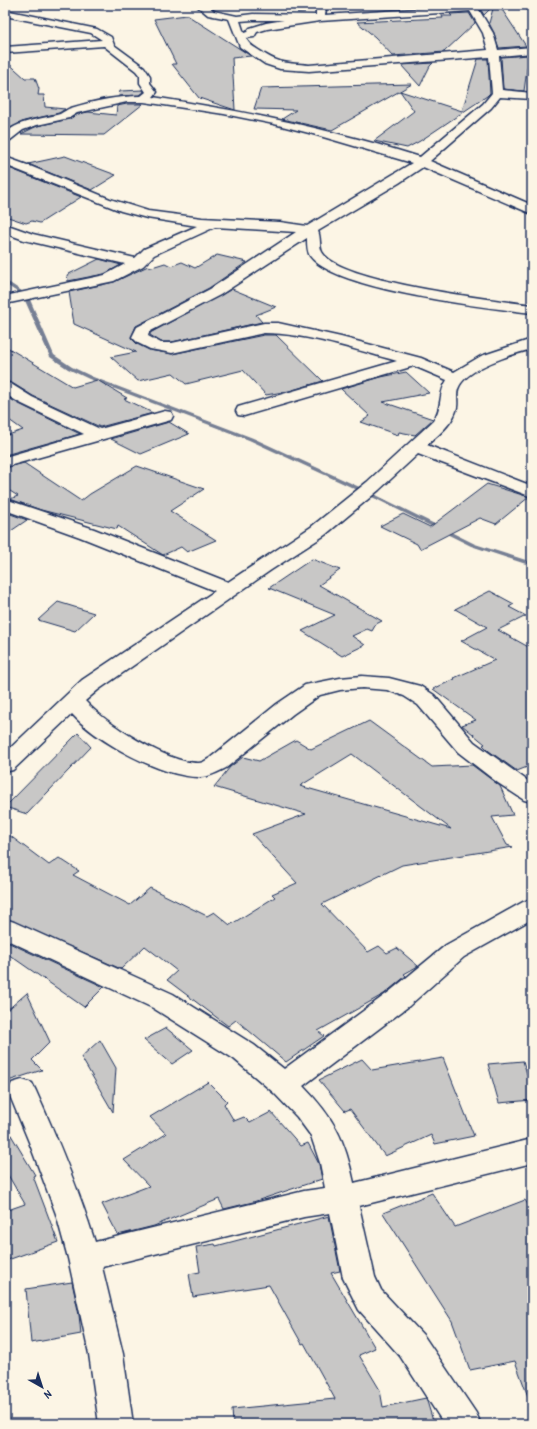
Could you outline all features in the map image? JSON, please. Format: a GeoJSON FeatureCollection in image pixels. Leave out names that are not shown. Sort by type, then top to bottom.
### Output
{"type":"FeatureCollection","features":[{"type":"Feature","properties":{"kind":"street"},"geometry":{"type":"LineString","coordinates":[[201,5],[211,13],[234,18],[320,18]]}},
{"type":"Feature","properties":{"kind":"street"},"geometry":{"type":"LineString","coordinates":[[318,5],[321,10],[320,18]]}},
{"type":"Feature","properties":{"kind":"street"},"geometry":{"type":"LineString","coordinates":[[240,36],[250,35],[253,30],[266,26],[320,18],[471,6],[488,33],[494,52],[497,93],[472,119],[422,162],[353,206],[309,231],[215,292],[182,311],[142,330],[140,337],[154,346],[164,349],[272,327],[336,340],[415,361],[457,379]]}},
{"type":"Feature","properties":{"kind":"street"},"geometry":{"type":"LineString","coordinates":[[398,12],[415,21]]}},
{"type":"Feature","properties":{"kind":"street"},"geometry":{"type":"LineString","coordinates":[[5,13],[94,31],[102,35],[107,39],[109,46],[140,69],[145,76],[145,83],[152,92],[144,99]]}},
{"type":"Feature","properties":{"kind":"street"},"geometry":{"type":"LineString","coordinates":[[234,18],[244,45],[269,62],[280,66],[294,68],[532,50]]}},
{"type":"Feature","properties":{"kind":"street"},"geometry":{"type":"LineString","coordinates":[[5,50],[108,43]]}},
{"type":"Feature","properties":{"kind":"street"},"geometry":{"type":"LineString","coordinates":[[497,93],[532,96]]}},
{"type":"Feature","properties":{"kind":"street"},"geometry":{"type":"LineString","coordinates":[[5,139],[20,128],[34,122],[65,116],[73,111],[127,99],[144,99],[205,108],[316,130],[422,162],[532,210]]}},
{"type":"Feature","properties":{"kind":"street"},"geometry":{"type":"LineString","coordinates":[[5,161],[27,168],[87,194],[130,210],[166,218],[213,223],[284,227],[309,231],[314,236],[316,254],[324,261],[336,268],[379,283],[488,305],[532,309]]}},
{"type":"Feature","properties":{"kind":"street"},"geometry":{"type":"LineString","coordinates":[[7,300],[109,278],[138,263],[150,252],[213,223]]}},
{"type":"Feature","properties":{"kind":"street"},"geometry":{"type":"LineString","coordinates":[[5,228],[29,237],[138,263]]}},
{"type":"Feature","properties":{"kind":"street"},"geometry":{"type":"LineString","coordinates":[[5,764],[90,685],[318,531],[373,486],[439,425],[449,406],[448,396],[451,387],[457,379],[484,361],[498,354],[532,344]]}},
{"type":"Feature","properties":{"kind":"street"},"geometry":{"type":"LineString","coordinates":[[244,411],[415,361]]}},
{"type":"Feature","properties":{"kind":"street"},"geometry":{"type":"LineString","coordinates":[[5,387],[26,400],[99,435]]}},
{"type":"Feature","properties":{"kind":"street"},"geometry":{"type":"LineString","coordinates":[[5,462],[166,416]]}},
{"type":"Feature","properties":{"kind":"street"},"geometry":{"type":"LineString","coordinates":[[416,447],[532,492]]}},
{"type":"Feature","properties":{"kind":"street"},"geometry":{"type":"LineString","coordinates":[[5,504],[87,533],[231,590]]}},
{"type":"Feature","properties":{"kind":"street"},"geometry":{"type":"LineString","coordinates":[[73,701],[91,720],[115,737],[172,765],[199,771],[208,769],[218,763],[285,709],[313,690],[347,683],[362,682],[389,684],[412,691],[426,700],[466,747],[506,778],[532,795]]}},
{"type":"Feature","properties":{"kind":"street"},"geometry":{"type":"LineString","coordinates":[[284,1085],[393,1004],[455,951],[532,908]]}},
{"type":"Feature","properties":{"kind":"street"},"geometry":{"type":"LineString","coordinates":[[5,928],[163,1001],[244,1052],[284,1085],[307,1109],[324,1132],[334,1163],[343,1198],[359,1278],[370,1300],[412,1346],[464,1424]]}},
{"type":"Feature","properties":{"kind":"street"},"geometry":{"type":"LineString","coordinates":[[22,1091],[44,1142],[71,1214],[84,1258],[106,1354],[116,1424]]}},
{"type":"Feature","properties":{"kind":"street"},"geometry":{"type":"LineString","coordinates":[[84,1258],[304,1204],[343,1198],[532,1151]]}},
{"type":"Feature","properties":{"kind":"building"},"geometry":{"type":"Polygon","coordinates":[[[478,5],[494,5],[484,15],[478,5]]]}},
{"type":"Feature","properties":{"kind":"building"},"geometry":{"type":"Polygon","coordinates":[[[494,5],[499,5],[526,46],[499,48],[489,23],[494,5]]]}},
{"type":"Feature","properties":{"kind":"building"},"geometry":{"type":"Polygon","coordinates":[[[469,13],[475,23],[444,52],[393,56],[375,37],[357,22],[443,18],[442,16],[452,16],[450,14],[469,13]]]}},
{"type":"Feature","properties":{"kind":"building"},"geometry":{"type":"Polygon","coordinates":[[[187,15],[251,56],[232,58],[235,110],[199,98],[172,64],[176,64],[154,19],[187,15]]]}},
{"type":"Feature","properties":{"kind":"building"},"geometry":{"type":"Polygon","coordinates":[[[529,55],[524,91],[503,89],[501,57],[529,55]]]}},
{"type":"Feature","properties":{"kind":"building"},"geometry":{"type":"Polygon","coordinates":[[[478,59],[488,59],[490,93],[487,96],[420,141],[407,148],[374,141],[414,111],[400,91],[462,111],[478,59]]]}},
{"type":"Feature","properties":{"kind":"building"},"geometry":{"type":"Polygon","coordinates":[[[5,60],[25,78],[35,78],[39,89],[38,95],[44,95],[45,107],[65,109],[59,113],[24,121],[5,131],[5,60]]]}},
{"type":"Feature","properties":{"kind":"building"},"geometry":{"type":"Polygon","coordinates":[[[433,63],[420,86],[401,65],[433,63]]]}},
{"type":"Feature","properties":{"kind":"building"},"geometry":{"type":"Polygon","coordinates":[[[412,84],[332,130],[282,119],[296,110],[254,109],[261,88],[412,84]]]}},
{"type":"Feature","properties":{"kind":"building"},"geometry":{"type":"Polygon","coordinates":[[[143,90],[144,92],[140,95],[119,96],[120,91],[143,90]]]}},
{"type":"Feature","properties":{"kind":"building"},"geometry":{"type":"Polygon","coordinates":[[[127,104],[143,104],[104,135],[21,134],[37,126],[69,119],[78,114],[88,112],[116,115],[117,106],[127,104]]]}},
{"type":"Feature","properties":{"kind":"building"},"geometry":{"type":"Polygon","coordinates":[[[65,156],[116,175],[92,190],[28,164],[65,156]]]}},
{"type":"Feature","properties":{"kind":"building"},"geometry":{"type":"Polygon","coordinates":[[[9,168],[81,197],[40,223],[32,221],[26,223],[5,216],[5,169],[9,168]]]}},
{"type":"Feature","properties":{"kind":"building"},"geometry":{"type":"Polygon","coordinates":[[[217,255],[247,262],[209,288],[136,326],[131,338],[137,344],[149,350],[172,354],[264,335],[276,335],[323,381],[289,391],[266,395],[243,370],[186,384],[173,373],[138,381],[111,357],[136,352],[74,324],[69,292],[114,282],[148,266],[152,267],[165,263],[171,266],[182,262],[195,268],[217,255]]]}},
{"type":"Feature","properties":{"kind":"building"},"geometry":{"type":"Polygon","coordinates":[[[99,259],[121,265],[104,274],[68,281],[67,275],[99,259]]]}},
{"type":"Feature","properties":{"kind":"building"},"geometry":{"type":"Polygon","coordinates":[[[232,289],[276,307],[256,315],[262,322],[172,342],[161,342],[150,335],[150,333],[232,289]]]}},
{"type":"Feature","properties":{"kind":"building"},"geometry":{"type":"Polygon","coordinates":[[[5,346],[73,387],[97,380],[127,398],[124,399],[153,413],[100,427],[33,396],[12,383],[5,381],[5,346]]]}},
{"type":"Feature","properties":{"kind":"building"},"geometry":{"type":"Polygon","coordinates":[[[406,372],[429,393],[383,402],[433,419],[415,435],[399,432],[398,435],[361,422],[370,416],[341,389],[381,377],[406,372]]]}},
{"type":"Feature","properties":{"kind":"building"},"geometry":{"type":"Polygon","coordinates":[[[5,396],[80,434],[5,455],[5,436],[23,430],[5,417],[5,396]]]}},
{"type":"Feature","properties":{"kind":"building"},"geometry":{"type":"Polygon","coordinates":[[[169,422],[189,434],[141,454],[111,439],[169,422]]]}},
{"type":"Feature","properties":{"kind":"building"},"geometry":{"type":"Polygon","coordinates":[[[24,463],[81,501],[137,466],[204,489],[170,511],[216,540],[187,552],[181,547],[163,555],[118,526],[117,529],[41,510],[10,499],[18,496],[5,488],[5,468],[24,463]]]}},
{"type":"Feature","properties":{"kind":"building"},"geometry":{"type":"Polygon","coordinates":[[[487,484],[529,497],[496,524],[480,518],[420,549],[417,544],[380,526],[403,514],[430,527],[487,484]]]}},
{"type":"Feature","properties":{"kind":"building"},"geometry":{"type":"Polygon","coordinates":[[[5,512],[27,520],[5,535],[5,512]]]}},
{"type":"Feature","properties":{"kind":"building"},"geometry":{"type":"Polygon","coordinates":[[[312,559],[340,570],[319,585],[382,621],[376,624],[372,631],[367,629],[352,636],[365,645],[342,656],[302,631],[335,615],[269,588],[312,559]]]}},
{"type":"Feature","properties":{"kind":"building"},"geometry":{"type":"Polygon","coordinates":[[[490,591],[514,604],[509,607],[526,616],[498,630],[532,649],[532,765],[517,771],[489,751],[483,745],[485,744],[462,725],[476,720],[433,689],[495,660],[461,641],[487,627],[455,609],[490,591]]]}},
{"type":"Feature","properties":{"kind":"building"},"geometry":{"type":"Polygon","coordinates":[[[58,602],[94,613],[75,631],[38,620],[58,602]]]}},
{"type":"Feature","properties":{"kind":"building"},"geometry":{"type":"Polygon","coordinates":[[[369,721],[432,767],[472,765],[500,786],[513,815],[492,817],[507,845],[513,847],[402,865],[322,904],[368,952],[379,946],[387,953],[397,948],[418,966],[404,974],[406,976],[384,994],[318,1031],[324,1036],[286,1062],[236,1020],[228,1026],[167,980],[177,971],[145,946],[121,969],[5,918],[5,832],[49,865],[59,858],[79,871],[73,875],[130,905],[150,888],[207,916],[214,912],[230,925],[275,897],[272,894],[297,883],[252,834],[306,814],[214,787],[230,767],[243,757],[259,761],[296,740],[311,749],[369,721]],[[352,754],[300,786],[451,829],[352,754]]]}},
{"type":"Feature","properties":{"kind":"building"},"geometry":{"type":"Polygon","coordinates":[[[78,733],[91,747],[27,814],[5,807],[78,733]]]}},
{"type":"Feature","properties":{"kind":"building"},"geometry":{"type":"Polygon","coordinates":[[[5,941],[104,987],[84,1007],[5,952],[5,941]]]}},
{"type":"Feature","properties":{"kind":"building"},"geometry":{"type":"Polygon","coordinates":[[[27,993],[50,1042],[32,1060],[42,1070],[5,1082],[5,1012],[27,993]]]}},
{"type":"Feature","properties":{"kind":"building"},"geometry":{"type":"Polygon","coordinates":[[[166,1028],[193,1050],[172,1064],[144,1040],[166,1028]]]}},
{"type":"Feature","properties":{"kind":"building"},"geometry":{"type":"Polygon","coordinates":[[[100,1040],[116,1068],[113,1112],[81,1057],[100,1040]]]}},
{"type":"Feature","properties":{"kind":"building"},"geometry":{"type":"Polygon","coordinates":[[[443,1058],[474,1136],[435,1144],[431,1135],[385,1156],[350,1109],[345,1111],[319,1080],[362,1059],[372,1070],[443,1058]]]}},
{"type":"Feature","properties":{"kind":"building"},"geometry":{"type":"Polygon","coordinates":[[[523,1061],[532,1090],[532,1100],[499,1103],[488,1064],[523,1061]]]}},
{"type":"Feature","properties":{"kind":"building"},"geometry":{"type":"Polygon","coordinates":[[[208,1082],[227,1101],[224,1104],[234,1121],[244,1117],[250,1123],[271,1112],[301,1146],[308,1143],[319,1164],[322,1179],[253,1202],[224,1209],[219,1199],[154,1226],[118,1235],[102,1204],[149,1186],[124,1160],[166,1134],[150,1117],[208,1082]]]}},
{"type":"Feature","properties":{"kind":"building"},"geometry":{"type":"Polygon","coordinates":[[[5,1125],[35,1175],[33,1176],[58,1242],[5,1261],[5,1211],[25,1204],[5,1170],[5,1125]]]}},
{"type":"Feature","properties":{"kind":"building"},"geometry":{"type":"Polygon","coordinates":[[[432,1193],[455,1227],[525,1200],[532,1211],[532,1401],[530,1402],[515,1361],[470,1370],[452,1321],[383,1213],[432,1193]]]}},
{"type":"Feature","properties":{"kind":"building"},"geometry":{"type":"Polygon","coordinates":[[[329,1216],[340,1271],[331,1273],[375,1348],[359,1355],[380,1390],[383,1407],[426,1398],[434,1424],[233,1424],[232,1409],[335,1399],[304,1343],[302,1344],[269,1285],[193,1297],[189,1274],[200,1272],[196,1247],[215,1244],[216,1246],[329,1216]]]}},
{"type":"Feature","properties":{"kind":"building"},"geometry":{"type":"Polygon","coordinates":[[[72,1282],[79,1315],[81,1334],[31,1343],[26,1289],[72,1282]]]}},
{"type":"Feature","properties":{"kind":"waterway"},"geometry":{"type":"LineString","coordinates":[[5,282],[25,295],[52,356],[70,368],[91,378],[251,439],[366,492],[473,545],[532,564]]}}]}
